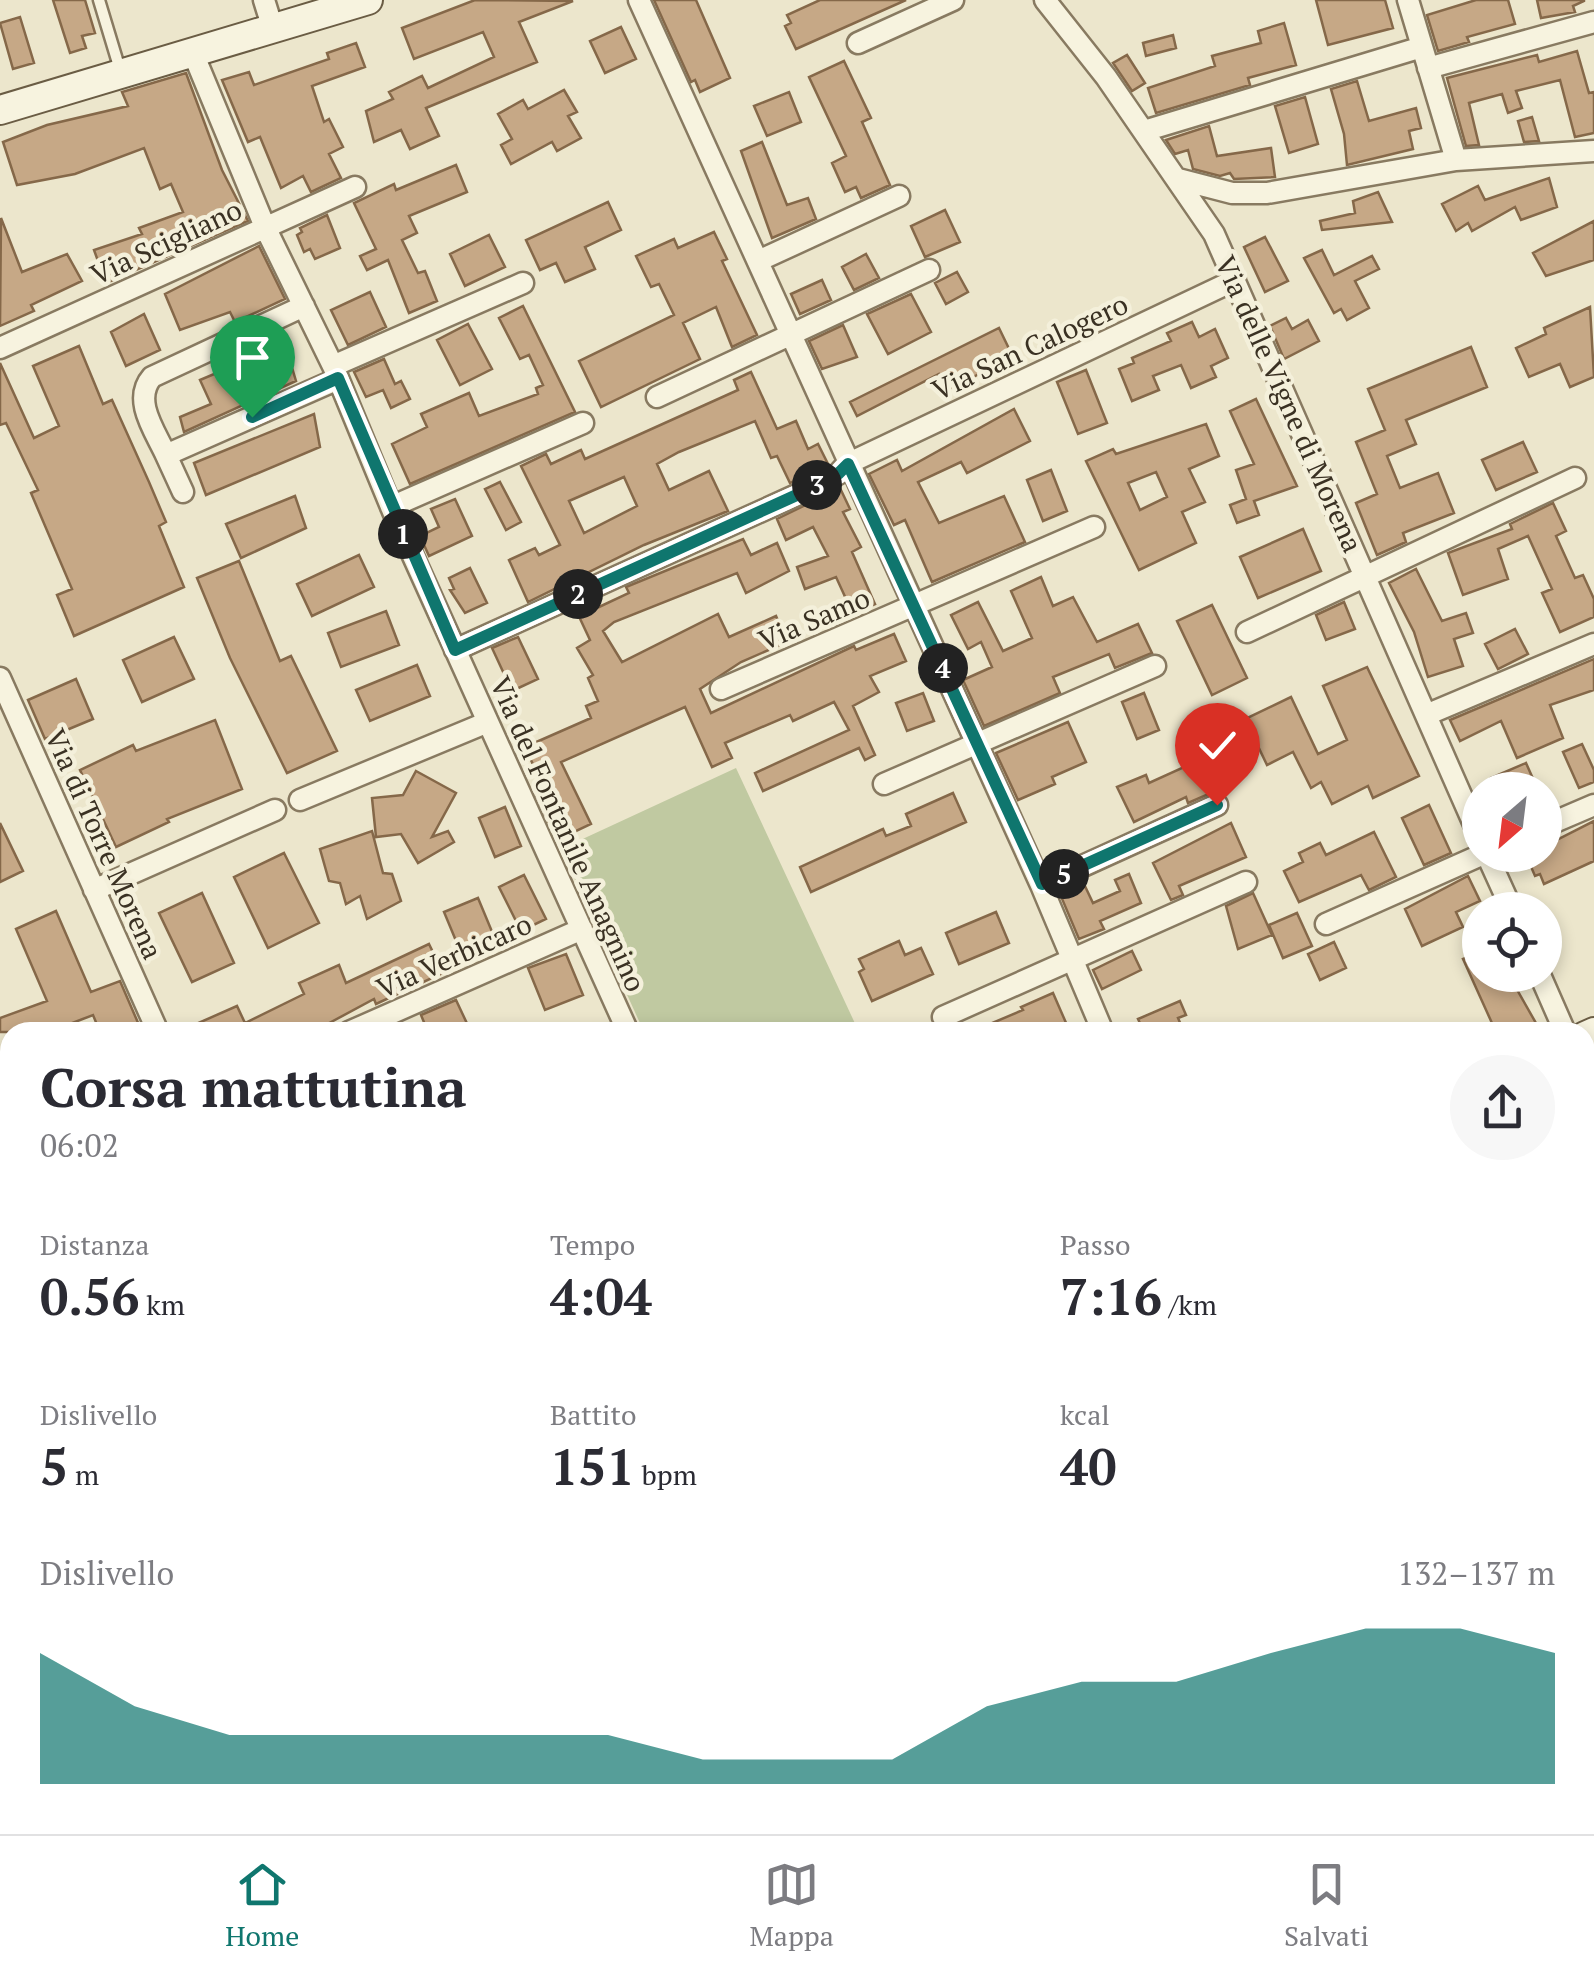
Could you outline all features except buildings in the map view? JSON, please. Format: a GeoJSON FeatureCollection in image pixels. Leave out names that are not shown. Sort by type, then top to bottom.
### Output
{"type":"FeatureCollection","features":[{"type":"Feature","properties":{"kind":"street"},"geometry":{"type":"LineString","coordinates":[[264,0],[273,29]]}},
{"type":"Feature","properties":{"kind":"street"},"geometry":{"type":"LineString","coordinates":[[0,110],[368,0]]}},
{"type":"Feature","properties":{"kind":"street"},"geometry":{"type":"LineString","coordinates":[[639,0],[1042,884],[1098,1022]]}},
{"type":"Feature","properties":{"kind":"street"},"geometry":{"type":"LineString","coordinates":[[858,43],[953,0]]}},
{"type":"Feature","properties":{"kind":"street","name":"Via delle Vigne di Morena"},"geometry":{"type":"LineString","coordinates":[[1045,0],[1144,131],[1214,234],[1462,797]]}},
{"type":"Feature","properties":{"kind":"street"},"geometry":{"type":"LineString","coordinates":[[1408,0],[1456,160]]}},
{"type":"Feature","properties":{"kind":"street"},"geometry":{"type":"LineString","coordinates":[[1428,68],[1594,22]]}},
{"type":"Feature","properties":{"kind":"street"},"geometry":{"type":"LineString","coordinates":[[1144,131],[1422,47]]}},
{"type":"Feature","properties":{"kind":"street","name":"Via del Fontanile Anagnino"},"geometry":{"type":"LineString","coordinates":[[193,53],[265,227],[336,372],[391,507],[624,1022]]}},
{"type":"Feature","properties":{"kind":"street"},"geometry":{"type":"LineString","coordinates":[[1178,179],[1232,193],[1267,194],[1456,160],[1594,151]]}},
{"type":"Feature","properties":{"kind":"street","name":"Via Scigliano"},"geometry":{"type":"LineString","coordinates":[[0,348],[354,187]]}},
{"type":"Feature","properties":{"kind":"street"},"geometry":{"type":"LineString","coordinates":[[758,261],[899,196]]}},
{"type":"Feature","properties":{"kind":"street"},"geometry":{"type":"LineString","coordinates":[[657,397],[928,270]]}},
{"type":"Feature","properties":{"kind":"street","name":"Via San Calogero"},"geometry":{"type":"LineString","coordinates":[[455,650],[799,494],[838,474],[848,464],[1236,280]]}},
{"type":"Feature","properties":{"kind":"street"},"geometry":{"type":"LineString","coordinates":[[166,455],[523,282]]}},
{"type":"Feature","properties":{"kind":"street"},"geometry":{"type":"LineString","coordinates":[[183,492],[144,404],[147,382],[160,372],[304,306]]}},
{"type":"Feature","properties":{"kind":"street"},"geometry":{"type":"LineString","coordinates":[[391,507],[583,423]]}},
{"type":"Feature","properties":{"kind":"street"},"geometry":{"type":"LineString","coordinates":[[1247,632],[1575,478]]}},
{"type":"Feature","properties":{"kind":"street","name":"Via Samo"},"geometry":{"type":"LineString","coordinates":[[721,690],[1094,527]]}},
{"type":"Feature","properties":{"kind":"street"},"geometry":{"type":"LineString","coordinates":[[1426,716],[1594,644]]}},
{"type":"Feature","properties":{"kind":"street"},"geometry":{"type":"LineString","coordinates":[[884,784],[1154,666]]}},
{"type":"Feature","properties":{"kind":"street","name":"Via di Torre Morena"},"geometry":{"type":"LineString","coordinates":[[0,678],[153,1022]]}},
{"type":"Feature","properties":{"kind":"street"},"geometry":{"type":"LineString","coordinates":[[300,800],[488,722]]}},
{"type":"Feature","properties":{"kind":"street"},"geometry":{"type":"LineString","coordinates":[[1562,818],[1594,804]]}},
{"type":"Feature","properties":{"kind":"street"},"geometry":{"type":"LineString","coordinates":[[1042,884],[1217,805]]}},
{"type":"Feature","properties":{"kind":"street"},"geometry":{"type":"LineString","coordinates":[[94,890],[276,810]]}},
{"type":"Feature","properties":{"kind":"street"},"geometry":{"type":"LineString","coordinates":[[1326,924],[1462,865]]}},
{"type":"Feature","properties":{"kind":"street"},"geometry":{"type":"LineString","coordinates":[[943,1017],[1246,882]]}},
{"type":"Feature","properties":{"kind":"street","name":"Via Verbicaro"},"geometry":{"type":"LineString","coordinates":[[372,1022],[582,929]]}},
{"type":"Feature","properties":{"kind":"street"},"geometry":{"type":"LineString","coordinates":[[1547,992],[1561,1022]]}},
{"type":"Feature","properties":{"kind":"lane"},"geometry":{"type":"LineString","coordinates":[[99,0],[121,74]]}},
{"type":"Feature","properties":{"kind":"green space"},"geometry":{"type":"Polygon","coordinates":[[[736,768],[854,1022],[639,1022],[561,849],[736,768]]]}},
{"type":"Feature","properties":{"kind":"route"},"geometry":{"type":"LineString","coordinates":[[252,417],[338,378],[455,650],[799,494],[838,474],[848,464],[1042,884],[1217,805]]}}]}
